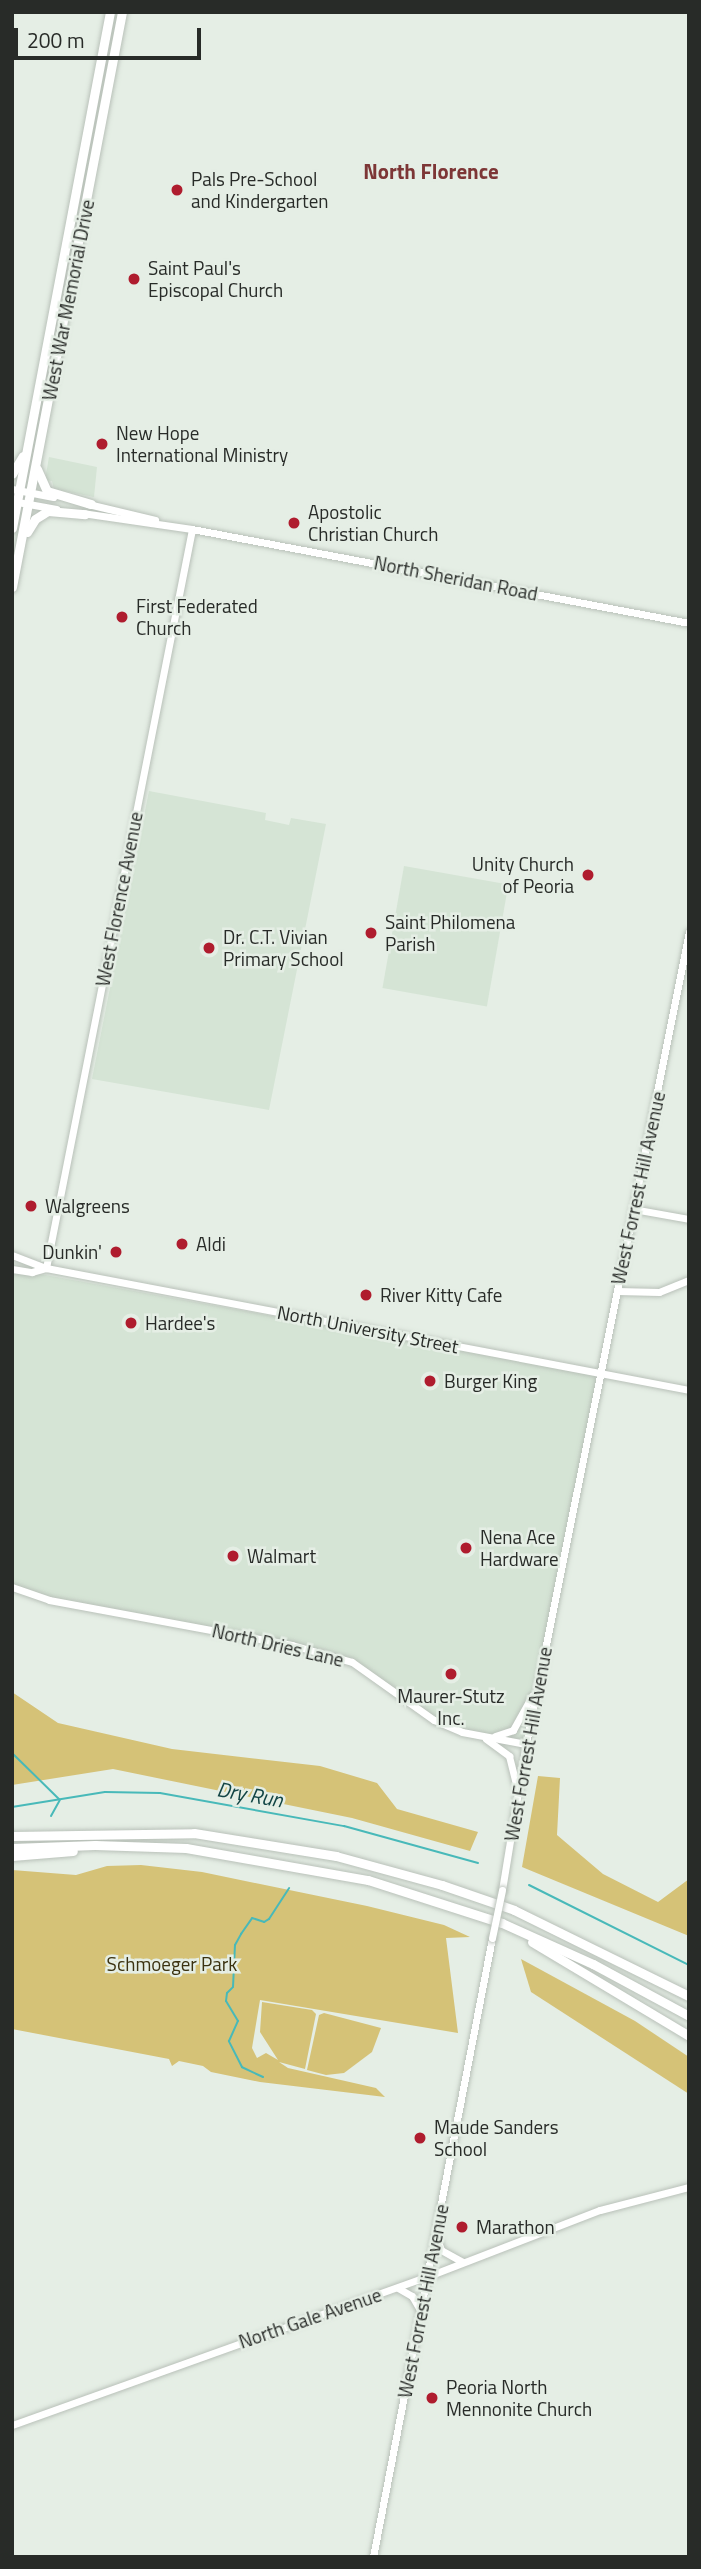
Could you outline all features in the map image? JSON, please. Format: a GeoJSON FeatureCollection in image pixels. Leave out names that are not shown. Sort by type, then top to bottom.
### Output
{"type":"FeatureCollection","features":[{"type":"Feature","properties":{"kind":"highway","name":"West War Memorial Drive"},"geometry":{"type":"LineString","coordinates":[[12,528],[16,489],[35,411],[110,12]]}},
{"type":"Feature","properties":{"kind":"highway","name":"West War Memorial Drive"},"geometry":{"type":"LineString","coordinates":[[12,588],[122,12]]}},
{"type":"Feature","properties":{"kind":"highway"},"geometry":{"type":"LineString","coordinates":[[12,474],[22,458],[35,411]]}},
{"type":"Feature","properties":{"kind":"highway"},"geometry":{"type":"LineString","coordinates":[[41,437],[37,470],[41,485],[52,494],[92,505]]}},
{"type":"Feature","properties":{"kind":"highway"},"geometry":{"type":"LineString","coordinates":[[12,588],[25,538],[35,519],[52,510],[85,514]]}},
{"type":"Feature","properties":{"kind":"highway"},"geometry":{"type":"LineString","coordinates":[[12,1836],[143,1831],[234,1837],[404,1873],[543,1922],[689,1989]]}},
{"type":"Feature","properties":{"kind":"highway"},"geometry":{"type":"LineString","coordinates":[[12,1848],[107,1844],[207,1850],[333,1872],[475,1912],[593,1964],[689,2016]]}},
{"type":"Feature","properties":{"kind":"highway"},"geometry":{"type":"LineString","coordinates":[[12,1856],[207,1850]]}},
{"type":"Feature","properties":{"kind":"highway"},"geometry":{"type":"LineString","coordinates":[[475,1912],[615,1989],[689,2036]]}},
{"type":"Feature","properties":{"kind":"highway"},"geometry":{"type":"LineString","coordinates":[[543,1922],[689,1996]]}},
{"type":"Feature","properties":{"kind":"main road","name":"North Sheridan Road"},"geometry":{"type":"LineString","coordinates":[[16,489],[181,528]]}},
{"type":"Feature","properties":{"kind":"main road","name":"North Sheridan Road"},"geometry":{"type":"LineString","coordinates":[[15,501],[192,529],[689,623]]}},
{"type":"Feature","properties":{"kind":"main road","name":"West Florence Avenue"},"geometry":{"type":"LineString","coordinates":[[46,1268],[192,529]]}},
{"type":"Feature","properties":{"kind":"main road","name":"West Forrest Hill Avenue"},"geometry":{"type":"LineString","coordinates":[[373,2557],[502,1890],[526,1744],[689,932]]}},
{"type":"Feature","properties":{"kind":"main road"},"geometry":{"type":"LineString","coordinates":[[633,1209],[689,1219]]}},
{"type":"Feature","properties":{"kind":"main road","name":"North University Street"},"geometry":{"type":"LineString","coordinates":[[12,1255],[46,1268],[689,1390]]}},
{"type":"Feature","properties":{"kind":"main road","name":"North University Street"},"geometry":{"type":"LineString","coordinates":[[12,1269],[32,1272],[46,1268]]}},
{"type":"Feature","properties":{"kind":"main road"},"geometry":{"type":"LineString","coordinates":[[617,1291],[659,1292],[688,1281]]}},
{"type":"Feature","properties":{"kind":"main road","name":"North Dries Lane"},"geometry":{"type":"LineString","coordinates":[[12,1587],[56,1601],[292,1645],[352,1662],[374,1673],[434,1720],[476,1735],[526,1744]]}},
{"type":"Feature","properties":{"kind":"main road"},"geometry":{"type":"LineString","coordinates":[[485,1737],[513,1730],[540,1676]]}},
{"type":"Feature","properties":{"kind":"main road"},"geometry":{"type":"LineString","coordinates":[[476,1735],[500,1747],[512,1760],[516,1806]]}},
{"type":"Feature","properties":{"kind":"main road","name":"North Gale Avenue"},"geometry":{"type":"LineString","coordinates":[[12,2425],[426,2277],[635,2197],[689,2187]]}},
{"type":"Feature","properties":{"kind":"main road"},"geometry":{"type":"LineString","coordinates":[[435,2234],[441,2250],[464,2262]]}},
{"type":"Feature","properties":{"kind":"main road"},"geometry":{"type":"LineString","coordinates":[[397,2287],[412,2296],[421,2310]]}},
{"type":"Feature","properties":{"kind":"shaded area"},"geometry":{"type":"Polygon","coordinates":[[[49,457],[97,467],[94,497],[54,489],[52,481],[45,480],[49,457]]]}},
{"type":"Feature","properties":{"kind":"shaded area","name":"Dr. C.T. Vivian Primary School"},"geometry":{"type":"Polygon","coordinates":[[[149,791],[266,813],[265,820],[289,825],[291,818],[326,824],[269,1110],[92,1079],[149,791]]]}},
{"type":"Feature","properties":{"kind":"shaded area"},"geometry":{"type":"Polygon","coordinates":[[[404,866],[508,884],[487,1007],[382,988],[404,866]]]}},
{"type":"Feature","properties":{"kind":"shaded area"},"geometry":{"type":"Polygon","coordinates":[[[12,1269],[599,1375],[526,1744],[470,1734],[434,1720],[352,1662],[292,1645],[36,1597],[12,1586],[12,1269]]]}},
{"type":"Feature","properties":{"kind":"green space"},"geometry":{"type":"Polygon","coordinates":[[[12,1692],[58,1723],[172,1749],[320,1766],[377,1783],[397,1809],[478,1832],[470,1851],[352,1818],[113,1769],[12,1785],[12,1692]]]}},
{"type":"Feature","properties":{"kind":"green space"},"geometry":{"type":"Polygon","coordinates":[[[538,1776],[560,1778],[557,1835],[603,1874],[658,1902],[689,1879],[689,1936],[522,1867],[538,1776]]]}},
{"type":"Feature","properties":{"kind":"green space","name":"Schmoeger Park"},"geometry":{"type":"Polygon","coordinates":[[[141,1865],[202,1872],[367,1906],[444,1925],[470,1937],[446,1938],[458,2033],[260,2000],[252,2048],[257,2058],[266,2053],[278,2060],[260,2032],[262,2002],[312,2010],[316,2014],[305,2069],[279,2062],[288,2068],[376,2088],[385,2097],[260,2082],[211,2072],[203,2066],[179,2061],[172,2066],[169,2059],[12,2029],[12,1870],[76,1875],[107,1866],[141,1865]]]}},
{"type":"Feature","properties":{"kind":"green space"},"geometry":{"type":"Polygon","coordinates":[[[521,1959],[635,2021],[689,2057],[689,2094],[531,1992],[521,1959]]]}},
{"type":"Feature","properties":{"kind":"green space"},"geometry":{"type":"Polygon","coordinates":[[[324,2013],[381,2028],[372,2052],[344,2073],[326,2075],[307,2070],[319,2015],[324,2013]]]}},
{"type":"Feature","properties":{"kind":"waterway"},"geometry":{"type":"LineString","coordinates":[[12,1753],[59,1799]]}},
{"type":"Feature","properties":{"kind":"waterway","name":"Dry Run"},"geometry":{"type":"LineString","coordinates":[[12,1807],[105,1792],[160,1793],[344,1826],[478,1863]]}},
{"type":"Feature","properties":{"kind":"waterway"},"geometry":{"type":"LineString","coordinates":[[51,1816],[60,1800]]}},
{"type":"Feature","properties":{"kind":"waterway","name":"Dry Run"},"geometry":{"type":"LineString","coordinates":[[529,1885],[689,1965]]}},
{"type":"Feature","properties":{"kind":"waterway"},"geometry":{"type":"LineString","coordinates":[[263,2077],[242,2067],[229,2041],[238,2021],[226,2001],[227,1993],[233,1987],[235,1945],[241,1934],[252,1918],[264,1922],[269,1919],[289,1888]]}},
{"type":"Feature","properties":{"kind":"place","name":"Pals Pre-School and Kindergarten"},"geometry":{"type":"Point","coordinates":[177,190]}},
{"type":"Feature","properties":{"kind":"place","name":"Saint Paul's Episcopal Church"},"geometry":{"type":"Point","coordinates":[134,279]}},
{"type":"Feature","properties":{"kind":"place","name":"New Hope International Ministry"},"geometry":{"type":"Point","coordinates":[102,444]}},
{"type":"Feature","properties":{"kind":"place","name":"Apostolic Christian Church"},"geometry":{"type":"Point","coordinates":[294,523]}},
{"type":"Feature","properties":{"kind":"place","name":"First Federated Church"},"geometry":{"type":"Point","coordinates":[122,617]}},
{"type":"Feature","properties":{"kind":"place","name":"Unity Church of Peoria"},"geometry":{"type":"Point","coordinates":[588,875]}},
{"type":"Feature","properties":{"kind":"place","name":"Saint Philomena Parish"},"geometry":{"type":"Point","coordinates":[371,933]}},
{"type":"Feature","properties":{"kind":"place","name":"Dr. C.T. Vivian Primary School"},"geometry":{"type":"Point","coordinates":[209,948]}},
{"type":"Feature","properties":{"kind":"place","name":"Walgreens"},"geometry":{"type":"Point","coordinates":[31,1206]}},
{"type":"Feature","properties":{"kind":"place","name":"Aldi"},"geometry":{"type":"Point","coordinates":[182,1244]}},
{"type":"Feature","properties":{"kind":"place","name":"Dunkin'"},"geometry":{"type":"Point","coordinates":[116,1252]}},
{"type":"Feature","properties":{"kind":"place","name":"River Kitty Cafe"},"geometry":{"type":"Point","coordinates":[366,1295]}},
{"type":"Feature","properties":{"kind":"place","name":"Hardee's"},"geometry":{"type":"Point","coordinates":[131,1323]}},
{"type":"Feature","properties":{"kind":"place","name":"Burger King"},"geometry":{"type":"Point","coordinates":[430,1381]}},
{"type":"Feature","properties":{"kind":"place","name":"Nena Ace Hardware"},"geometry":{"type":"Point","coordinates":[466,1548]}},
{"type":"Feature","properties":{"kind":"place","name":"Walmart"},"geometry":{"type":"Point","coordinates":[233,1556]}},
{"type":"Feature","properties":{"kind":"place","name":"Maurer-Stutz Inc."},"geometry":{"type":"Point","coordinates":[451,1674]}},
{"type":"Feature","properties":{"kind":"place","name":"Maude Sanders School"},"geometry":{"type":"Point","coordinates":[420,2138]}},
{"type":"Feature","properties":{"kind":"place","name":"Marathon"},"geometry":{"type":"Point","coordinates":[462,2227]}},
{"type":"Feature","properties":{"kind":"place","name":"Peoria North Mennonite Church"},"geometry":{"type":"Point","coordinates":[432,2398]}},
{"type":"Feature","properties":{"kind":"district","name":"North Florence"},"geometry":{"type":"Point","coordinates":[431,171]}}]}
